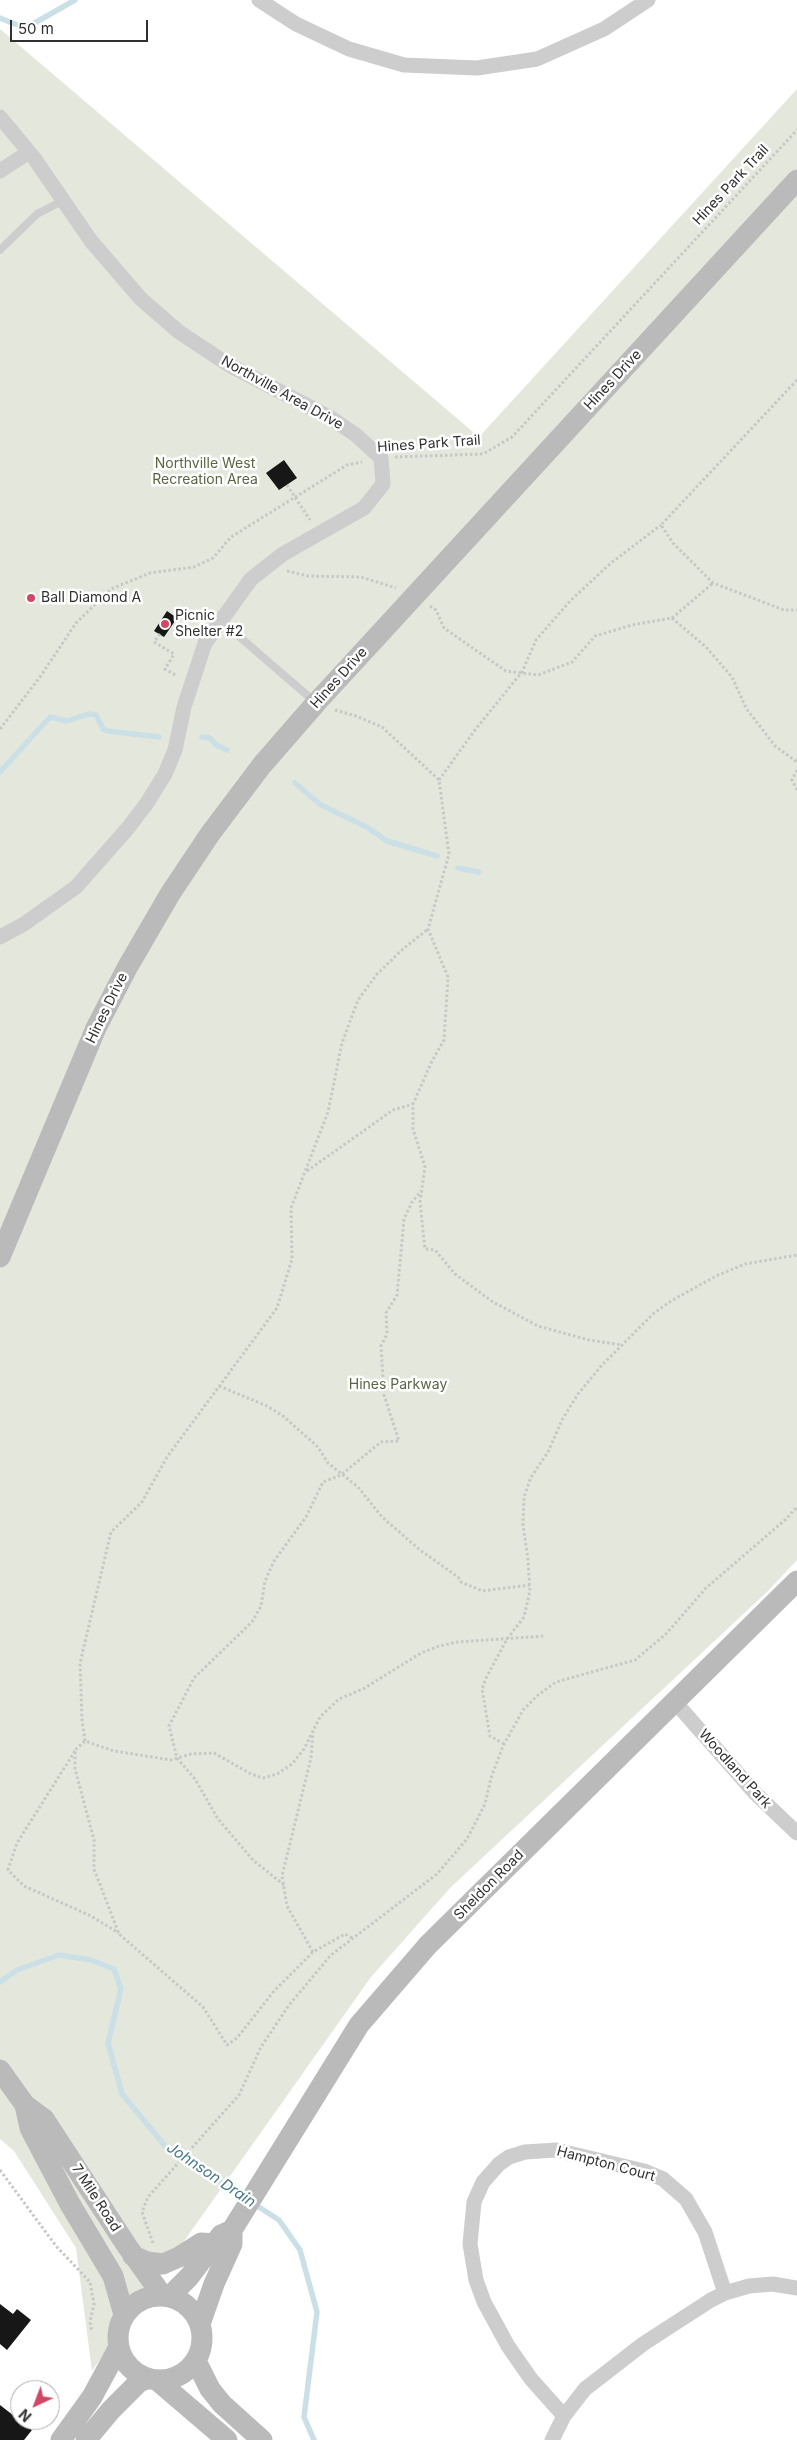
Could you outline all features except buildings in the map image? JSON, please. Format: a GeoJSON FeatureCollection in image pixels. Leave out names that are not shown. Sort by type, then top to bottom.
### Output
{"type":"FeatureCollection","features":[{"type":"Feature","properties":{"kind":"street"},"geometry":{"type":"LineString","coordinates":[[259,0],[296,24],[349,49],[404,65],[477,68],[537,59],[604,29],[648,0]]}},
{"type":"Feature","properties":{"kind":"street","name":"Northville Area Drive"},"geometry":{"type":"LineString","coordinates":[[0,117],[29,152],[62,201],[112,267],[141,299],[179,332],[229,365],[331,418],[356,435],[381,458]]}},
{"type":"Feature","properties":{"kind":"street"},"geometry":{"type":"LineString","coordinates":[[0,170],[8,163],[29,152]]}},
{"type":"Feature","properties":{"kind":"street","name":"Hines Drive"},"geometry":{"type":"LineString","coordinates":[[0,1257],[75,1075],[127,968],[170,894],[210,834],[262,765],[316,703],[797,180]]}},
{"type":"Feature","properties":{"kind":"street"},"geometry":{"type":"LineString","coordinates":[[0,937],[24,924],[76,887],[128,828],[165,774],[175,750],[191,684],[205,642],[220,620],[251,579],[283,554],[364,508],[376,496],[383,484],[381,458]]}},
{"type":"Feature","properties":{"kind":"street","name":"Sheldon Road"},"geometry":{"type":"LineString","coordinates":[[200,2324],[214,2284],[232,2244],[237,2223],[359,2024],[428,1945],[797,1580]]}},
{"type":"Feature","properties":{"kind":"street","name":"Woodland Park"},"geometry":{"type":"LineString","coordinates":[[675,1702],[755,1793],[797,1833]]}},
{"type":"Feature","properties":{"kind":"street","name":"7 Mile Road"},"geometry":{"type":"LineString","coordinates":[[0,2070],[25,2105],[44,2119],[133,2256],[166,2296]]}},
{"type":"Feature","properties":{"kind":"street","name":"7 Mile Road"},"geometry":{"type":"LineString","coordinates":[[25,2105],[30,2128],[34,2136],[70,2204],[113,2276],[124,2315]]}},
{"type":"Feature","properties":{"kind":"street","name":"Hampton Court"},"geometry":{"type":"LineString","coordinates":[[564,2416],[531,2379],[508,2346],[484,2302],[476,2280],[470,2244],[474,2202],[483,2182],[499,2164],[509,2157],[525,2152],[556,2150],[635,2169],[664,2179],[686,2198],[705,2232],[725,2293]]}},
{"type":"Feature","properties":{"kind":"street","name":"Sheldon Road"},"geometry":{"type":"LineString","coordinates":[[166,2296],[189,2277],[221,2235],[237,2223]]}},
{"type":"Feature","properties":{"kind":"street"},"geometry":{"type":"LineString","coordinates":[[133,2256],[147,2262],[160,2264],[179,2257],[201,2243],[215,2244]]}},
{"type":"Feature","properties":{"kind":"street"},"geometry":{"type":"LineString","coordinates":[[552,2440],[564,2416],[585,2388],[643,2344],[725,2293],[749,2286],[773,2284],[797,2288]]}},
{"type":"Feature","properties":{"kind":"street"},"geometry":{"type":"LineString","coordinates":[[61,2440],[92,2397],[119,2347],[120,2325],[124,2315],[140,2300],[166,2296],[183,2302],[192,2310],[200,2324],[203,2340],[196,2361],[180,2376],[139,2382],[116,2404],[86,2440]]}},
{"type":"Feature","properties":{"kind":"street"},"geometry":{"type":"LineString","coordinates":[[119,2347],[129,2367],[153,2380],[227,2440]]}},
{"type":"Feature","properties":{"kind":"street"},"geometry":{"type":"LineString","coordinates":[[196,2361],[210,2389],[222,2404],[262,2440]]}},
{"type":"Feature","properties":{"kind":"lane"},"geometry":{"type":"LineString","coordinates":[[0,250],[37,214],[62,201]]}},
{"type":"Feature","properties":{"kind":"lane"},"geometry":{"type":"LineString","coordinates":[[220,620],[316,703]]}},
{"type":"Feature","properties":{"kind":"path","name":"Hines Park Trail"},"geometry":{"type":"LineString","coordinates":[[0,729],[40,677],[76,624],[111,589],[150,573],[194,567],[213,558],[231,537],[296,499],[347,465],[381,458],[483,454],[512,437],[797,130]]}},
{"type":"Feature","properties":{"kind":"path"},"geometry":{"type":"LineString","coordinates":[[439,780],[475,730],[522,672],[536,640],[571,600],[612,563],[662,525],[797,380]]}},
{"type":"Feature","properties":{"kind":"path"},"geometry":{"type":"LineString","coordinates":[[287,485],[318,533]]}},
{"type":"Feature","properties":{"kind":"path"},"geometry":{"type":"LineString","coordinates":[[662,525],[673,543],[713,583],[784,610],[797,610]]}},
{"type":"Feature","properties":{"kind":"path"},"geometry":{"type":"LineString","coordinates":[[267,567],[308,576],[361,577],[416,594],[436,610],[444,628],[506,671],[538,676],[572,662],[595,636],[632,625],[672,618],[713,583]]}},
{"type":"Feature","properties":{"kind":"path"},"geometry":{"type":"LineString","coordinates":[[672,618],[706,647],[732,677],[746,708],[774,746],[797,762]]}},
{"type":"Feature","properties":{"kind":"path"},"geometry":{"type":"LineString","coordinates":[[160,634],[154,642],[174,654],[165,669],[191,684]]}},
{"type":"Feature","properties":{"kind":"path"},"geometry":{"type":"LineString","coordinates":[[85,1741],[82,1720],[80,1663],[111,1532],[142,1502],[167,1456],[277,1308],[292,1260],[291,1208],[307,1171],[328,1112],[342,1043],[358,1000],[377,974],[403,949],[428,929],[449,854],[439,780],[382,728],[316,703]]}},
{"type":"Feature","properties":{"kind":"path"},"geometry":{"type":"LineString","coordinates":[[797,770],[792,780],[797,790]]}},
{"type":"Feature","properties":{"kind":"path"},"geometry":{"type":"LineString","coordinates":[[428,929],[448,977],[444,1040],[432,1061],[414,1104],[413,1129],[425,1167],[420,1202],[425,1249],[436,1250],[455,1274],[493,1302],[538,1326],[589,1340],[621,1344]]}},
{"type":"Feature","properties":{"kind":"path"},"geometry":{"type":"LineString","coordinates":[[307,1171],[393,1110],[414,1104]]}},
{"type":"Feature","properties":{"kind":"path"},"geometry":{"type":"LineString","coordinates":[[284,1885],[253,1860],[218,1819],[195,1779],[177,1758],[169,1726],[194,1678],[252,1622],[260,1606],[266,1581],[274,1561],[306,1517],[324,1482],[341,1475],[382,1442],[399,1441],[384,1395],[381,1346],[387,1334],[386,1313],[397,1295],[404,1219],[412,1202],[422,1191]]}},
{"type":"Feature","properties":{"kind":"path"},"geometry":{"type":"LineString","coordinates":[[504,1745],[490,1736],[482,1690],[486,1678],[507,1639],[524,1616],[530,1585],[523,1524],[524,1497],[532,1477],[548,1452],[562,1420],[578,1394],[621,1344],[654,1313],[716,1276],[745,1264],[797,1255]]}},
{"type":"Feature","properties":{"kind":"path"},"geometry":{"type":"LineString","coordinates":[[219,1386],[267,1406],[283,1416],[308,1438],[328,1463],[358,1487],[382,1517],[461,1582],[482,1591],[530,1585]]}},
{"type":"Feature","properties":{"kind":"path"},"geometry":{"type":"LineString","coordinates":[[160,2264],[142,2212],[148,2197],[239,2095],[261,2047],[288,2005],[330,1955],[437,1874],[467,1839],[485,1804],[491,1778],[504,1745],[523,1710],[538,1695],[556,1682],[635,1660],[651,1649],[706,1588],[797,1506]]}},
{"type":"Feature","properties":{"kind":"path"},"geometry":{"type":"LineString","coordinates":[[85,1741],[114,1751],[171,1760],[191,1754],[214,1753],[251,1774],[263,1778],[277,1774],[292,1764],[304,1749],[320,1717],[339,1699],[363,1689],[421,1653],[457,1642],[545,1636]]}},
{"type":"Feature","properties":{"kind":"path"},"geometry":{"type":"LineString","coordinates":[[313,1952],[287,1906],[282,1876],[307,1773],[314,1729]]}},
{"type":"Feature","properties":{"kind":"path"},"geometry":{"type":"LineString","coordinates":[[85,1741],[76,1750],[17,1843],[8,1870],[24,1886],[89,1915],[119,1934],[203,2007],[227,2044],[236,2038],[274,1991],[313,1952],[345,1934],[352,1938]]}},
{"type":"Feature","properties":{"kind":"path"},"geometry":{"type":"LineString","coordinates":[[76,1750],[75,1769],[94,1840],[94,1869],[119,1934]]}},
{"type":"Feature","properties":{"kind":"path"},"geometry":{"type":"LineString","coordinates":[[0,2170],[56,2246],[90,2282],[94,2304],[90,2322],[92,2332]]}},
{"type":"Feature","properties":{"kind":"green space","name":"Hines Parkway"},"geometry":{"type":"Polygon","coordinates":[[[0,29],[479,437],[797,89],[797,1560],[768,1591],[450,1888],[371,1977],[92,2371],[76,2248],[14,2151],[0,2139],[0,29]]]}},
{"type":"Feature","properties":{"kind":"waterway"},"geometry":{"type":"LineString","coordinates":[[0,18],[20,26],[31,25],[75,0]]}},
{"type":"Feature","properties":{"kind":"waterway"},"geometry":{"type":"LineString","coordinates":[[0,772],[50,717],[67,721],[89,714],[96,715],[103,729],[108,731],[159,737]]}},
{"type":"Feature","properties":{"kind":"waterway"},"geometry":{"type":"LineString","coordinates":[[202,737],[210,738],[216,745],[227,750]]}},
{"type":"Feature","properties":{"kind":"waterway"},"geometry":{"type":"LineString","coordinates":[[295,783],[321,805],[367,827],[387,841],[437,856]]}},
{"type":"Feature","properties":{"kind":"waterway"},"geometry":{"type":"LineString","coordinates":[[458,868],[479,872]]}},
{"type":"Feature","properties":{"kind":"waterway","name":"Johnson Drain"},"geometry":{"type":"LineString","coordinates":[[0,1982],[17,1970],[59,1955],[91,1960],[114,1969],[121,1989],[108,2043],[122,2094],[166,2147],[279,2220],[300,2250],[317,2312],[304,2417],[314,2440]]}},
{"type":"Feature","properties":{"kind":"place","name":"Ball Diamond A"},"geometry":{"type":"Point","coordinates":[31,598]}},
{"type":"Feature","properties":{"kind":"place","name":"Picnic Shelter #2"},"geometry":{"type":"Point","coordinates":[165,624]}},
{"type":"Feature","properties":{"kind":"park label","name":"Northville West Recreation Area"},"geometry":{"type":"Point","coordinates":[205,472]}}]}
